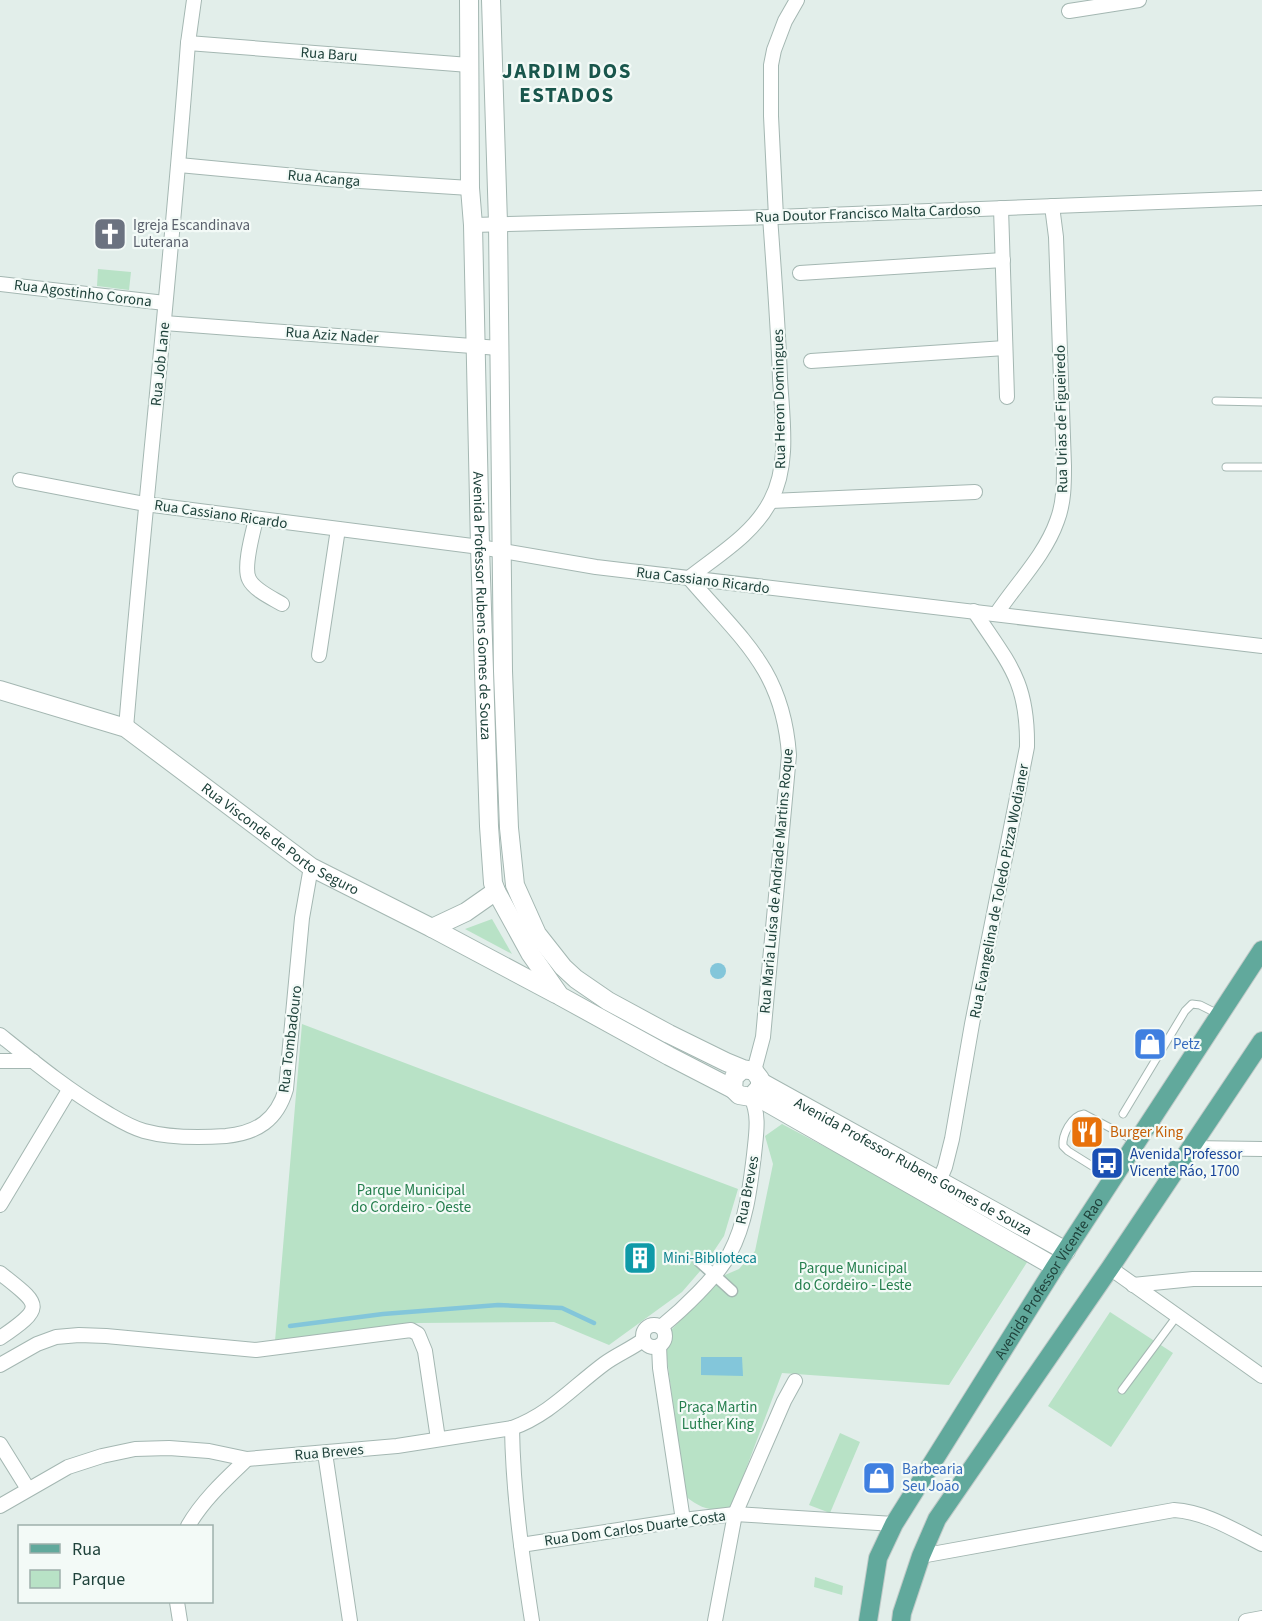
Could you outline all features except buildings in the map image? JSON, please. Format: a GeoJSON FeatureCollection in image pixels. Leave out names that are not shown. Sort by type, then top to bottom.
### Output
{"type":"FeatureCollection","features":[{"type":"Feature","properties":{"kind":"main road","name":"Avenida Professor Vicente Rao"},"geometry":{"type":"LineString","coordinates":[[868,1621],[878,1558],[894,1524],[1055,1267],[1261,949]]}},
{"type":"Feature","properties":{"kind":"main road"},"geometry":{"type":"LineString","coordinates":[[901,1621],[921,1556],[937,1519],[1110,1268],[1262,1041]]}},
{"type":"Feature","properties":{"kind":"street","name":"Rua Job Lane"},"geometry":{"type":"LineString","coordinates":[[126,728],[145,504],[194,0]]}},
{"type":"Feature","properties":{"kind":"street","name":"Avenida Professor Rubens Gomes de Souza"},"geometry":{"type":"LineString","coordinates":[[469,0],[470,189],[473,225],[480,547],[489,826],[496,891],[530,953],[560,996],[733,1089],[734,1077],[753,1083],[1055,1267]]}},
{"type":"Feature","properties":{"kind":"street","name":"Avenida Professor Rubens Gomes de Souza"},"geometry":{"type":"LineString","coordinates":[[491,0],[498,223],[504,671],[509,828],[515,885],[537,934],[563,967],[576,979],[631,1014],[753,1083],[1066,1251]]}},
{"type":"Feature","properties":{"kind":"street","name":"Rua Heron Domingues"},"geometry":{"type":"LineString","coordinates":[[688,578],[742,536],[763,514],[781,477],[783,441],[773,217],[771,65],[785,21],[797,0]]}},
{"type":"Feature","properties":{"kind":"street"},"geometry":{"type":"LineString","coordinates":[[1069,11],[1139,0]]}},
{"type":"Feature","properties":{"kind":"street","name":"Rua Baru"},"geometry":{"type":"LineString","coordinates":[[188,44],[469,65]]}},
{"type":"Feature","properties":{"kind":"street","name":"Rua Acanga"},"geometry":{"type":"LineString","coordinates":[[179,165],[470,189]]}},
{"type":"Feature","properties":{"kind":"street","name":"Rua Doutor Francisco Malta Cardoso"},"geometry":{"type":"LineString","coordinates":[[473,225],[773,217],[1262,198]]}},
{"type":"Feature","properties":{"kind":"street","name":"Rua Urias de Figueiredo"},"geometry":{"type":"LineString","coordinates":[[997,613],[1048,540],[1058,518],[1063,499],[1064,466],[1056,237],[1052,206]]}},
{"type":"Feature","properties":{"kind":"street"},"geometry":{"type":"LineString","coordinates":[[1000,208],[1007,397]]}},
{"type":"Feature","properties":{"kind":"street"},"geometry":{"type":"LineString","coordinates":[[800,273],[1003,260]]}},
{"type":"Feature","properties":{"kind":"street","name":"Rua Agostinho Corona"},"geometry":{"type":"LineString","coordinates":[[0,284],[165,303]]}},
{"type":"Feature","properties":{"kind":"street","name":"Rua Aziz Nader"},"geometry":{"type":"LineString","coordinates":[[164,323],[499,348]]}},
{"type":"Feature","properties":{"kind":"street"},"geometry":{"type":"LineString","coordinates":[[811,361],[1005,348]]}},
{"type":"Feature","properties":{"kind":"street","name":"Rua Cassiano Ricardo"},"geometry":{"type":"LineString","coordinates":[[20,480],[145,504],[480,547],[596,567],[1262,646]]}},
{"type":"Feature","properties":{"kind":"street"},"geometry":{"type":"LineString","coordinates":[[771,501],[975,492]]}},
{"type":"Feature","properties":{"kind":"street"},"geometry":{"type":"LineString","coordinates":[[256,519],[247,572],[249,580],[282,604]]}},
{"type":"Feature","properties":{"kind":"street"},"geometry":{"type":"LineString","coordinates":[[320,655],[338,530]]}},
{"type":"Feature","properties":{"kind":"street","name":"Rua Maria Luísa de Andrade Martins Roque"},"geometry":{"type":"LineString","coordinates":[[688,578],[744,640],[769,675],[788,736],[789,755],[763,1037],[753,1083]]}},
{"type":"Feature","properties":{"kind":"street","name":"Rua Evangelina de Toledo Pizza Wodianer"},"geometry":{"type":"LineString","coordinates":[[939,1181],[954,1131],[970,1035],[1028,747],[1028,718],[1016,675],[974,611]]}},
{"type":"Feature","properties":{"kind":"street","name":"Rua Visconde de Porto Seguro"},"geometry":{"type":"LineString","coordinates":[[0,690],[126,728],[311,867],[560,996]]}},
{"type":"Feature","properties":{"kind":"street"},"geometry":{"type":"LineString","coordinates":[[489,826],[495,831],[502,832],[509,828]]}},
{"type":"Feature","properties":{"kind":"street"},"geometry":{"type":"LineString","coordinates":[[491,858],[501,852],[511,856]]}},
{"type":"Feature","properties":{"kind":"street","name":"Rua Tombadouro"},"geometry":{"type":"LineString","coordinates":[[0,1035],[69,1090],[127,1124],[144,1131],[205,1138],[237,1135],[255,1128],[276,1113],[283,1100],[288,1073],[302,918],[311,867]]}},
{"type":"Feature","properties":{"kind":"street"},"geometry":{"type":"LineString","coordinates":[[432,928],[465,912],[496,891]]}},
{"type":"Feature","properties":{"kind":"street"},"geometry":{"type":"LineString","coordinates":[[0,1061],[33,1061]]}},
{"type":"Feature","properties":{"kind":"street","name":"Rua Breves"},"geometry":{"type":"LineString","coordinates":[[661,1328],[714,1275],[729,1255],[737,1238],[745,1211],[752,1170],[757,1115],[753,1083]]}},
{"type":"Feature","properties":{"kind":"street"},"geometry":{"type":"LineString","coordinates":[[0,1205],[69,1090]]}},
{"type":"Feature","properties":{"kind":"street"},"geometry":{"type":"LineString","coordinates":[[1190,1149],[1262,1149]]}},
{"type":"Feature","properties":{"kind":"street"},"geometry":{"type":"LineString","coordinates":[[699,1261],[732,1291]]}},
{"type":"Feature","properties":{"kind":"street"},"geometry":{"type":"LineString","coordinates":[[1110,1268],[1262,1376]]}},
{"type":"Feature","properties":{"kind":"street"},"geometry":{"type":"LineString","coordinates":[[0,1273],[30,1298],[33,1304],[32,1311],[22,1323],[0,1338]]}},
{"type":"Feature","properties":{"kind":"street"},"geometry":{"type":"LineString","coordinates":[[1133,1285],[1193,1279],[1262,1279]]}},
{"type":"Feature","properties":{"kind":"street"},"geometry":{"type":"LineString","coordinates":[[659,1346],[648,1346],[643,1340],[643,1333],[648,1327],[655,1325],[661,1328],[665,1338],[659,1346],[660,1368],[683,1520]]}},
{"type":"Feature","properties":{"kind":"street"},"geometry":{"type":"LineString","coordinates":[[0,1365],[37,1344],[56,1338],[79,1335],[256,1350],[411,1330],[418,1334],[425,1351],[438,1439]]}},
{"type":"Feature","properties":{"kind":"street","name":"Rua Breves"},"geometry":{"type":"LineString","coordinates":[[0,1506],[68,1467],[102,1456],[135,1449],[169,1448],[209,1451],[247,1459],[397,1446],[512,1428],[528,1423],[546,1413],[605,1363],[643,1340]]}},
{"type":"Feature","properties":{"kind":"street"},"geometry":{"type":"LineString","coordinates":[[715,1621],[735,1514],[784,1401],[795,1381]]}},
{"type":"Feature","properties":{"kind":"street"},"geometry":{"type":"LineString","coordinates":[[512,1428],[520,1545],[532,1621]]}},
{"type":"Feature","properties":{"kind":"street"},"geometry":{"type":"LineString","coordinates":[[0,1444],[28,1489]]}},
{"type":"Feature","properties":{"kind":"street"},"geometry":{"type":"LineString","coordinates":[[325,1453],[350,1621]]}},
{"type":"Feature","properties":{"kind":"street"},"geometry":{"type":"LineString","coordinates":[[189,1525],[213,1491],[247,1459]]}},
{"type":"Feature","properties":{"kind":"street"},"geometry":{"type":"LineString","coordinates":[[921,1556],[1174,1510],[1191,1511],[1212,1519],[1262,1544]]}},
{"type":"Feature","properties":{"kind":"street","name":"Rua Dom Carlos Duarte Costa"},"geometry":{"type":"LineString","coordinates":[[520,1545],[735,1514],[894,1524]]}},
{"type":"Feature","properties":{"kind":"street"},"geometry":{"type":"LineString","coordinates":[[177,1603],[180,1621]]}},
{"type":"Feature","properties":{"kind":"street"},"geometry":{"type":"LineString","coordinates":[[1246,1621],[1262,1618]]}},
{"type":"Feature","properties":{"kind":"lane"},"geometry":{"type":"LineString","coordinates":[[1216,401],[1262,402]]}},
{"type":"Feature","properties":{"kind":"lane"},"geometry":{"type":"LineString","coordinates":[[1226,466],[1262,467]]}},
{"type":"Feature","properties":{"kind":"lane"},"geometry":{"type":"LineString","coordinates":[[1123,1114],[1185,1011],[1192,1004],[1200,1005],[1220,1015]]}},
{"type":"Feature","properties":{"kind":"lane"},"geometry":{"type":"LineString","coordinates":[[1113,1179],[1063,1146],[1062,1138],[1075,1118],[1084,1114],[1137,1142]]}},
{"type":"Feature","properties":{"kind":"lane"},"geometry":{"type":"LineString","coordinates":[[1122,1390],[1177,1316]]}},
{"type":"Feature","properties":{"kind":"green space"},"geometry":{"type":"Polygon","coordinates":[[[98,269],[131,272],[129,290],[97,286],[98,269]]]}},
{"type":"Feature","properties":{"kind":"green space"},"geometry":{"type":"Polygon","coordinates":[[[492,919],[512,954],[465,929],[492,919]]]}},
{"type":"Feature","properties":{"kind":"green space","name":"Parque Municipal do Cordeiro - Oeste"},"geometry":{"type":"Polygon","coordinates":[[[302,1024],[738,1189],[724,1236],[701,1270],[682,1292],[609,1345],[554,1322],[418,1323],[275,1341],[302,1024]]]}},
{"type":"Feature","properties":{"kind":"green space","name":"Parque Municipal do Cordeiro - Leste"},"geometry":{"type":"Polygon","coordinates":[[[782,1124],[1031,1256],[949,1385],[782,1373],[731,1509],[711,1509],[696,1504],[685,1496],[666,1351],[672,1329],[725,1275],[739,1269],[755,1251],[773,1164],[765,1136],[782,1124]]]}},
{"type":"Feature","properties":{"kind":"green space"},"geometry":{"type":"Polygon","coordinates":[[[1110,1312],[1173,1353],[1111,1447],[1048,1406],[1110,1312]]]}},
{"type":"Feature","properties":{"kind":"green space"},"geometry":{"type":"Polygon","coordinates":[[[840,1433],[860,1442],[830,1513],[809,1505],[840,1433]]]}},
{"type":"Feature","properties":{"kind":"green space"},"geometry":{"type":"Polygon","coordinates":[[[815,1577],[843,1586],[842,1595],[814,1587],[815,1577]]]}},
{"type":"Feature","properties":{"kind":"water"},"geometry":{"type":"Polygon","coordinates":[[[718,963],[724,965],[726,971],[724,977],[718,979],[712,977],[710,971],[712,965],[718,963]]]}},
{"type":"Feature","properties":{"kind":"water"},"geometry":{"type":"Polygon","coordinates":[[[701,1357],[742,1357],[743,1376],[701,1375],[701,1357]]]}},
{"type":"Feature","properties":{"kind":"waterway"},"geometry":{"type":"LineString","coordinates":[[290,1326],[383,1314],[498,1305],[562,1308],[594,1323]]}},
{"type":"Feature","properties":{"kind":"place","name":"Igreja Escandinava Luterana"},"geometry":{"type":"Point","coordinates":[110,234]}},
{"type":"Feature","properties":{"kind":"place","name":"Petz"},"geometry":{"type":"Point","coordinates":[1150,1044]}},
{"type":"Feature","properties":{"kind":"place","name":"Burger King"},"geometry":{"type":"Point","coordinates":[1087,1132]}},
{"type":"Feature","properties":{"kind":"place","name":"Avenida Professor Vicente Ráo, 1700"},"geometry":{"type":"Point","coordinates":[1107,1163]}},
{"type":"Feature","properties":{"kind":"place","name":"Mini-Biblioteca"},"geometry":{"type":"Point","coordinates":[640,1258]}},
{"type":"Feature","properties":{"kind":"place","name":"Barbearia Seu João"},"geometry":{"type":"Point","coordinates":[879,1478]}},
{"type":"Feature","properties":{"kind":"district","name":"JARDIM DOS ESTADOS"},"geometry":{"type":"Point","coordinates":[567,83]}},
{"type":"Feature","properties":{"kind":"park label","name":"Praça Martin Luther King"},"geometry":{"type":"Point","coordinates":[718,1416]}}]}
